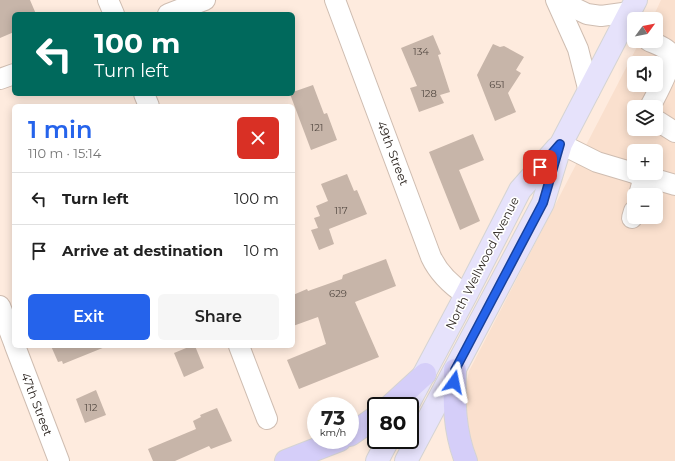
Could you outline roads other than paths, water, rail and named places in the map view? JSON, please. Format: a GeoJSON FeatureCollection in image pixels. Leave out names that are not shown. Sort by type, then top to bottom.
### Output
{"type":"FeatureCollection","features":[{"type":"Feature","properties":{"kind":"highway"},"geometry":{"type":"LineString","coordinates":[[455,370],[455,416],[458,438],[466,461]]}},
{"type":"Feature","properties":{"kind":"highway"},"geometry":{"type":"LineString","coordinates":[[400,397],[425,374]]}},
{"type":"Feature","properties":{"kind":"highway"},"geometry":{"type":"LineString","coordinates":[[286,461],[317,449]]}},
{"type":"Feature","properties":{"kind":"main road"},"geometry":{"type":"LineString","coordinates":[[560,144],[627,23]]}},
{"type":"Feature","properties":{"kind":"main road","name":"North Wellwood Avenue"},"geometry":{"type":"LineString","coordinates":[[412,397],[520,190],[560,144]]}},
{"type":"Feature","properties":{"kind":"main road","name":"North Wellwood Avenue"},"geometry":{"type":"LineString","coordinates":[[406,461],[543,203],[560,144]]}},
{"type":"Feature","properties":{"kind":"main road"},"geometry":{"type":"LineString","coordinates":[[377,461],[383,449]]}},
{"type":"Feature","properties":{"kind":"street"},"geometry":{"type":"LineString","coordinates":[[108,0],[113,12]]}},
{"type":"Feature","properties":{"kind":"street"},"geometry":{"type":"LineString","coordinates":[[173,12],[204,0]]}},
{"type":"Feature","properties":{"kind":"street","name":"49th Street"},"geometry":{"type":"LineString","coordinates":[[335,0],[431,257],[439,272],[466,295]]}},
{"type":"Feature","properties":{"kind":"street"},"geometry":{"type":"LineString","coordinates":[[557,0],[587,14],[627,18]]}},
{"type":"Feature","properties":{"kind":"street"},"geometry":{"type":"LineString","coordinates":[[557,0],[578,49],[588,92]]}},
{"type":"Feature","properties":{"kind":"street"},"geometry":{"type":"LineString","coordinates":[[654,100],[670,69],[672,60],[670,53],[663,48]]}},
{"type":"Feature","properties":{"kind":"street"},"geometry":{"type":"LineString","coordinates":[[0,79],[12,75]]}},
{"type":"Feature","properties":{"kind":"street"},"geometry":{"type":"LineString","coordinates":[[663,124],[675,132]]}},
{"type":"Feature","properties":{"kind":"street"},"geometry":{"type":"LineString","coordinates":[[560,144],[597,162],[627,171]]}},
{"type":"Feature","properties":{"kind":"street"},"geometry":{"type":"LineString","coordinates":[[658,180],[675,185]]}},
{"type":"Feature","properties":{"kind":"street"},"geometry":{"type":"LineString","coordinates":[[0,306],[12,338]]}},
{"type":"Feature","properties":{"kind":"street","name":"47th Street"},"geometry":{"type":"LineString","coordinates":[[16,348],[59,461]]}},
{"type":"Feature","properties":{"kind":"street"},"geometry":{"type":"LineString","coordinates":[[241,348],[267,419]]}}]}
